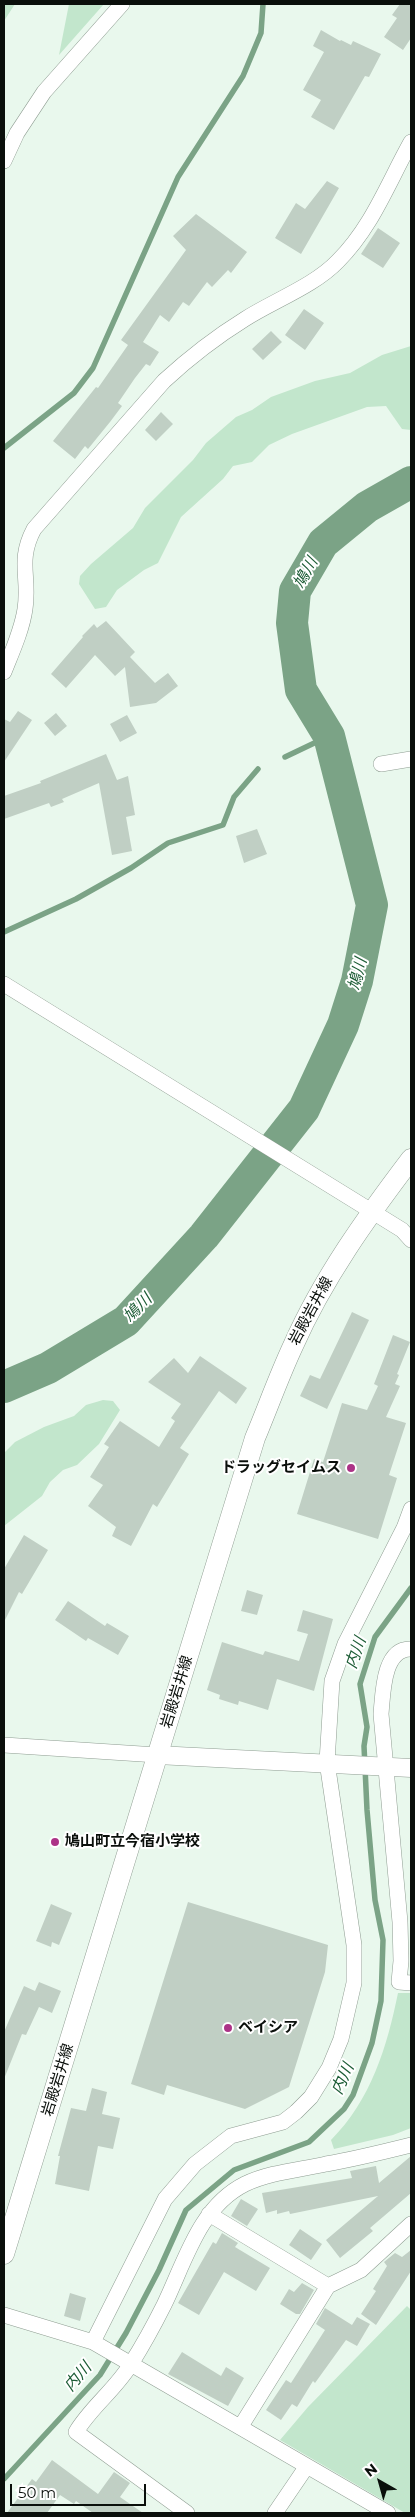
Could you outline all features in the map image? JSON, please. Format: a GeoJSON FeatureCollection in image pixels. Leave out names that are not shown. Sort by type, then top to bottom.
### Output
{"type":"FeatureCollection","features":[{"type":"Feature","properties":{"kind":"main road","name":"岩殿岩井線"},"geometry":{"type":"LineString","coordinates":[[4,2254],[255,1438],[293,1344],[336,1264],[371,1212],[411,1159]]}},
{"type":"Feature","properties":{"kind":"street"},"geometry":{"type":"LineString","coordinates":[[4,162],[18,133],[44,92],[122,4]]}},
{"type":"Feature","properties":{"kind":"street"},"geometry":{"type":"LineString","coordinates":[[4,672],[13,652],[25,608],[26,545],[34,529],[164,381],[187,360],[244,319],[313,280],[337,263],[369,224],[411,142]]}},
{"type":"Feature","properties":{"kind":"street"},"geometry":{"type":"LineString","coordinates":[[381,764],[411,759]]}},
{"type":"Feature","properties":{"kind":"street"},"geometry":{"type":"LineString","coordinates":[[4,984],[402,1230],[411,1240]]}},
{"type":"Feature","properties":{"kind":"street"},"geometry":{"type":"LineString","coordinates":[[93,2342],[165,2199],[195,2164],[231,2136],[283,2122],[296,2112],[311,2098],[329,2068],[341,2039],[354,1983],[354,1945],[327,1762],[332,1682],[345,1644],[404,1528],[411,1510]]}},
{"type":"Feature","properties":{"kind":"street"},"geometry":{"type":"LineString","coordinates":[[411,1649],[403,1649],[393,1657],[384,1686],[381,1714],[386,1765],[404,1888],[401,1961],[398,1982],[411,1984]]}},
{"type":"Feature","properties":{"kind":"street"},"geometry":{"type":"LineString","coordinates":[[4,1745],[157,1755],[386,1765],[411,1768]]}},
{"type":"Feature","properties":{"kind":"street"},"geometry":{"type":"LineString","coordinates":[[177,2511],[76,2432],[82,2422],[115,2387],[131,2364],[164,2304],[198,2230],[209,2214],[243,2185],[266,2175],[348,2160],[411,2145]]}},
{"type":"Feature","properties":{"kind":"street"},"geometry":{"type":"LineString","coordinates":[[209,2214],[328,2286]]}},
{"type":"Feature","properties":{"kind":"street"},"geometry":{"type":"LineString","coordinates":[[241,2426],[328,2286],[361,2270],[411,2224]]}},
{"type":"Feature","properties":{"kind":"street"},"geometry":{"type":"LineString","coordinates":[[4,2315],[93,2342],[241,2426],[388,2513]]}},
{"type":"Feature","properties":{"kind":"street"},"geometry":{"type":"LineString","coordinates":[[275,2513],[307,2466]]}},
{"type":"Feature","properties":{"kind":"green space"},"geometry":{"type":"Polygon","coordinates":[[[4,4],[15,4],[4,21],[4,4]]]}},
{"type":"Feature","properties":{"kind":"green space"},"geometry":{"type":"Polygon","coordinates":[[[69,4],[104,4],[59,55],[69,4]]]}},
{"type":"Feature","properties":{"kind":"green space"},"geometry":{"type":"Polygon","coordinates":[[[411,346],[411,430],[402,429],[386,406],[367,407],[292,434],[269,445],[252,462],[233,466],[223,479],[181,517],[158,563],[144,570],[117,590],[106,607],[95,609],[79,584],[80,576],[91,564],[133,528],[145,508],[193,460],[206,443],[236,417],[252,410],[271,397],[315,381],[350,373],[382,355],[411,346]]]}},
{"type":"Feature","properties":{"kind":"green space"},"geometry":{"type":"Polygon","coordinates":[[[103,1400],[113,1401],[120,1410],[99,1444],[77,1465],[63,1470],[50,1482],[42,1496],[4,1526],[4,1453],[15,1442],[44,1427],[74,1416],[86,1405],[103,1400]]]}},
{"type":"Feature","properties":{"kind":"green space"},"geometry":{"type":"Polygon","coordinates":[[[398,1993],[411,1993],[411,2128],[393,2135],[334,2149],[331,2140],[357,2108],[383,2053],[398,1993]]]}},
{"type":"Feature","properties":{"kind":"green space"},"geometry":{"type":"Polygon","coordinates":[[[407,2306],[411,2310],[411,2513],[405,2513],[280,2440],[308,2407],[407,2306]]]}},
{"type":"Feature","properties":{"kind":"building"},"geometry":{"type":"Polygon","coordinates":[[[400,4],[411,4],[411,38],[403,50],[384,37],[397,18],[392,15],[400,4]]]}},
{"type":"Feature","properties":{"kind":"building"},"geometry":{"type":"Polygon","coordinates":[[[321,30],[340,41],[351,45],[353,41],[381,54],[369,77],[365,76],[334,130],[311,117],[321,100],[303,90],[324,52],[313,46],[321,30]]]}},
{"type":"Feature","properties":{"kind":"building"},"geometry":{"type":"Polygon","coordinates":[[[327,181],[339,188],[301,254],[275,238],[296,203],[305,209],[327,181]]]}},
{"type":"Feature","properties":{"kind":"building"},"geometry":{"type":"Polygon","coordinates":[[[196,214],[247,252],[231,273],[228,270],[212,287],[207,282],[189,306],[183,302],[169,322],[160,315],[143,342],[159,352],[150,366],[146,364],[135,378],[118,403],[122,406],[110,422],[88,449],[85,446],[75,459],[53,441],[96,387],[98,388],[128,345],[121,340],[186,250],[173,236],[196,214]]]}},
{"type":"Feature","properties":{"kind":"building"},"geometry":{"type":"Polygon","coordinates":[[[378,228],[400,243],[383,268],[361,254],[378,228]]]}},
{"type":"Feature","properties":{"kind":"building"},"geometry":{"type":"Polygon","coordinates":[[[304,309],[324,323],[305,350],[285,335],[304,309]]]}},
{"type":"Feature","properties":{"kind":"building"},"geometry":{"type":"Polygon","coordinates":[[[271,331],[282,342],[263,360],[252,349],[271,331]]]}},
{"type":"Feature","properties":{"kind":"building"},"geometry":{"type":"Polygon","coordinates":[[[161,412],[173,424],[156,441],[145,430],[161,412]]]}},
{"type":"Feature","properties":{"kind":"building"},"geometry":{"type":"Polygon","coordinates":[[[106,621],[135,652],[130,657],[155,683],[168,673],[178,686],[156,703],[130,707],[125,667],[115,676],[95,655],[66,688],[51,674],[94,624],[97,628],[106,621]]]}},
{"type":"Feature","properties":{"kind":"building"},"geometry":{"type":"Polygon","coordinates":[[[18,711],[32,720],[4,762],[4,719],[10,722],[18,711]]]}},
{"type":"Feature","properties":{"kind":"building"},"geometry":{"type":"Polygon","coordinates":[[[56,713],[67,726],[55,736],[44,723],[56,713]]]}},
{"type":"Feature","properties":{"kind":"building"},"geometry":{"type":"Polygon","coordinates":[[[127,715],[137,733],[120,742],[110,724],[127,715]]]}},
{"type":"Feature","properties":{"kind":"building"},"geometry":{"type":"Polygon","coordinates":[[[106,754],[117,780],[128,776],[135,815],[126,817],[132,851],[112,855],[99,783],[62,799],[64,802],[51,807],[49,803],[4,819],[4,796],[41,783],[40,781],[106,754]]]}},
{"type":"Feature","properties":{"kind":"building"},"geometry":{"type":"Polygon","coordinates":[[[257,829],[267,854],[244,863],[236,836],[257,829]]]}},
{"type":"Feature","properties":{"kind":"building"},"geometry":{"type":"Polygon","coordinates":[[[352,1312],[369,1320],[327,1409],[300,1396],[310,1375],[320,1379],[352,1312]]]}},
{"type":"Feature","properties":{"kind":"building","name":"ドラッグセイムス"},"geometry":{"type":"Polygon","coordinates":[[[393,1335],[410,1342],[397,1374],[399,1375],[395,1384],[400,1386],[386,1417],[406,1423],[389,1475],[397,1478],[378,1539],[297,1514],[314,1459],[323,1462],[342,1403],[367,1410],[378,1386],[374,1384],[393,1335]]]}},
{"type":"Feature","properties":{"kind":"building"},"geometry":{"type":"Polygon","coordinates":[[[200,1356],[247,1388],[236,1404],[219,1391],[180,1448],[189,1454],[157,1507],[153,1504],[131,1546],[112,1536],[116,1527],[88,1506],[103,1485],[90,1477],[109,1447],[104,1444],[120,1421],[159,1447],[175,1421],[171,1418],[181,1404],[148,1382],[174,1358],[188,1373],[200,1356]]]}},
{"type":"Feature","properties":{"kind":"building"},"geometry":{"type":"Polygon","coordinates":[[[24,1535],[48,1550],[22,1594],[19,1592],[4,1622],[4,1569],[24,1535]]]}},
{"type":"Feature","properties":{"kind":"building"},"geometry":{"type":"Polygon","coordinates":[[[247,1590],[263,1595],[257,1615],[241,1611],[247,1590]]]}},
{"type":"Feature","properties":{"kind":"building"},"geometry":{"type":"Polygon","coordinates":[[[68,1601],[105,1626],[107,1623],[129,1636],[118,1655],[88,1638],[86,1641],[55,1620],[68,1601]]]}},
{"type":"Feature","properties":{"kind":"building"},"geometry":{"type":"Polygon","coordinates":[[[303,1610],[333,1619],[314,1691],[277,1679],[268,1710],[239,1701],[238,1705],[219,1699],[220,1695],[207,1690],[222,1642],[263,1655],[265,1651],[299,1661],[308,1634],[297,1631],[303,1610]]]}},
{"type":"Feature","properties":{"kind":"building","name":"ベイシア"},"geometry":{"type":"Polygon","coordinates":[[[188,1902],[328,1945],[325,1972],[289,2087],[245,2109],[167,2085],[164,2095],[131,2084],[188,1902]]]}},
{"type":"Feature","properties":{"kind":"building"},"geometry":{"type":"Polygon","coordinates":[[[51,1904],[72,1913],[59,1945],[52,1942],[51,1947],[36,1941],[51,1904]]]}},
{"type":"Feature","properties":{"kind":"building"},"geometry":{"type":"Polygon","coordinates":[[[39,1982],[61,1991],[52,2013],[39,2007],[26,2035],[22,2034],[4,2079],[4,2032],[24,1986],[35,1991],[39,1982]]]}},
{"type":"Feature","properties":{"kind":"building"},"geometry":{"type":"Polygon","coordinates":[[[92,2088],[107,2092],[102,2114],[120,2118],[113,2149],[98,2146],[89,2191],[55,2184],[60,2156],[58,2156],[71,2108],[86,2111],[92,2088]]]}},
{"type":"Feature","properties":{"kind":"building"},"geometry":{"type":"Polygon","coordinates":[[[411,2156],[411,2193],[370,2228],[373,2231],[340,2258],[326,2240],[378,2196],[290,2214],[289,2211],[277,2214],[277,2210],[266,2213],[262,2193],[352,2178],[350,2171],[376,2166],[379,2183],[411,2156]]]}},
{"type":"Feature","properties":{"kind":"building"},"geometry":{"type":"Polygon","coordinates":[[[241,2199],[258,2209],[247,2226],[231,2216],[241,2199]]]}},
{"type":"Feature","properties":{"kind":"building"},"geometry":{"type":"Polygon","coordinates":[[[300,2229],[322,2244],[311,2260],[289,2245],[300,2229]]]}},
{"type":"Feature","properties":{"kind":"building"},"geometry":{"type":"Polygon","coordinates":[[[222,2233],[238,2243],[235,2247],[270,2268],[256,2291],[224,2272],[199,2315],[178,2303],[213,2242],[216,2244],[222,2233]]]}},
{"type":"Feature","properties":{"kind":"building"},"geometry":{"type":"Polygon","coordinates":[[[411,2250],[411,2271],[376,2325],[361,2314],[376,2291],[373,2289],[387,2266],[384,2262],[395,2253],[402,2257],[411,2250]]]}},
{"type":"Feature","properties":{"kind":"building"},"geometry":{"type":"Polygon","coordinates":[[[302,2283],[314,2290],[300,2314],[296,2314],[280,2304],[289,2289],[294,2292],[302,2283]]]}},
{"type":"Feature","properties":{"kind":"building"},"geometry":{"type":"Polygon","coordinates":[[[70,2293],[86,2298],[80,2321],[64,2316],[70,2293]]]}},
{"type":"Feature","properties":{"kind":"building"},"geometry":{"type":"Polygon","coordinates":[[[325,2308],[352,2325],[357,2317],[370,2324],[357,2346],[346,2340],[315,2383],[313,2381],[297,2407],[292,2404],[281,2420],[266,2410],[286,2380],[291,2383],[325,2330],[316,2324],[325,2308]]]}},
{"type":"Feature","properties":{"kind":"building"},"geometry":{"type":"Polygon","coordinates":[[[182,2352],[221,2376],[226,2367],[244,2378],[228,2406],[168,2374],[182,2352]]]}},
{"type":"Feature","properties":{"kind":"building"},"geometry":{"type":"Polygon","coordinates":[[[52,2460],[98,2494],[114,2472],[130,2483],[120,2497],[143,2513],[93,2513],[76,2501],[74,2504],[60,2495],[47,2513],[7,2513],[32,2479],[36,2482],[52,2460]]]}},
{"type":"Feature","properties":{"kind":"waterway"},"geometry":{"type":"LineString","coordinates":[[4,448],[74,393],[93,368],[178,177],[243,76],[261,33],[263,4]]}},
{"type":"Feature","properties":{"kind":"waterway","name":"鳩川"},"geometry":{"type":"LineString","coordinates":[[4,1387],[48,1368],[126,1321],[204,1236],[304,1109],[343,1025],[357,981],[372,905],[329,736],[301,690],[292,623],[295,591],[323,543],[367,507],[411,482]]}},
{"type":"Feature","properties":{"kind":"waterway"},"geometry":{"type":"LineString","coordinates":[[285,757],[329,736]]}},
{"type":"Feature","properties":{"kind":"waterway"},"geometry":{"type":"LineString","coordinates":[[4,932],[76,899],[131,868],[168,843],[223,825],[234,797],[258,769]]}},
{"type":"Feature","properties":{"kind":"waterway","name":"内川"},"geometry":{"type":"LineString","coordinates":[[4,2479],[100,2375],[126,2333],[159,2270],[186,2210],[234,2170],[309,2142],[344,2109],[353,2095],[372,2043],[381,2001],[383,1940],[375,1900],[367,1810],[364,1746],[367,1727],[360,1684],[375,1637],[411,1588]]}},
{"type":"Feature","properties":{"kind":"place","name":"ドラッグセイムス"},"geometry":{"type":"Point","coordinates":[351,1468]}},
{"type":"Feature","properties":{"kind":"place","name":"鳩山町立今宿小学校"},"geometry":{"type":"Point","coordinates":[55,1842]}},
{"type":"Feature","properties":{"kind":"place","name":"ベイシア"},"geometry":{"type":"Point","coordinates":[228,2028]}}]}
